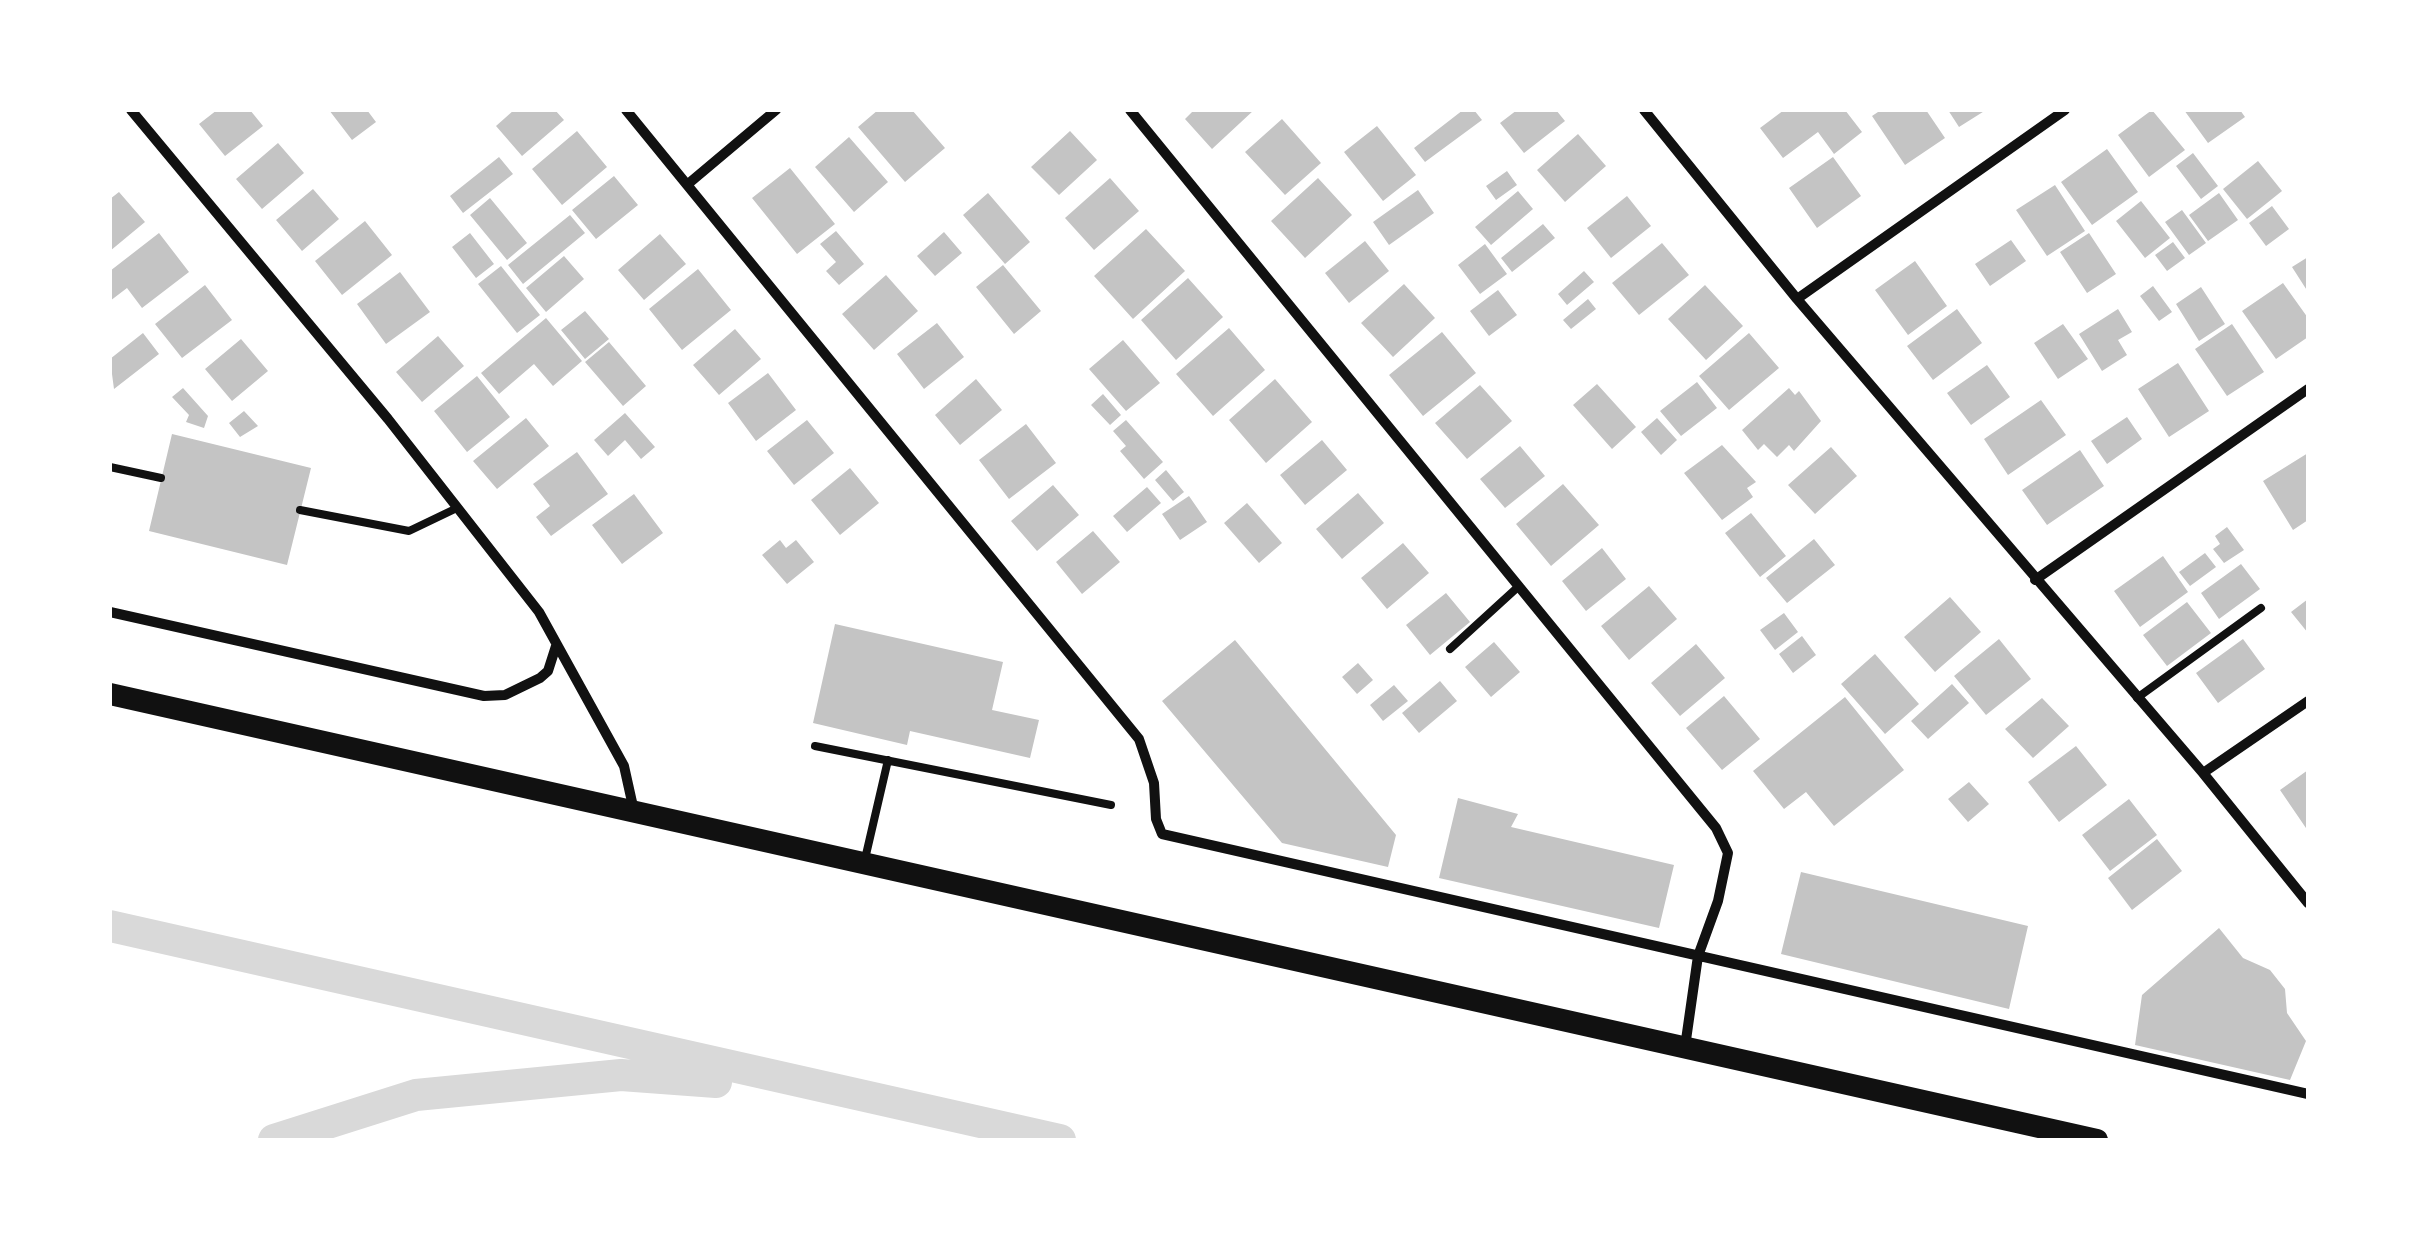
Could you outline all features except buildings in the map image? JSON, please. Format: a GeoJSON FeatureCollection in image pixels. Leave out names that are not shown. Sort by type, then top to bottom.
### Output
{"type":"FeatureCollection","features":[{"type":"Feature","properties":{"kind":"main road"},"geometry":{"type":"LineString","coordinates":[[110,694],[2097,1140]]}},
{"type":"Feature","properties":{"kind":"street"},"geometry":{"type":"LineString","coordinates":[[131,110],[539,612],[624,766],[634,811]]}},
{"type":"Feature","properties":{"kind":"street"},"geometry":{"type":"LineString","coordinates":[[626,110],[1139,740],[1154,783],[1156,818],[1162,834],[2308,1094]]}},
{"type":"Feature","properties":{"kind":"street"},"geometry":{"type":"LineString","coordinates":[[688,184],[776,110]]}},
{"type":"Feature","properties":{"kind":"street"},"geometry":{"type":"LineString","coordinates":[[1130,110],[1722,840],[1728,853],[1722,885],[1698,956],[1685,1047]]}},
{"type":"Feature","properties":{"kind":"street"},"geometry":{"type":"LineString","coordinates":[[1644,110],[1798,299],[2308,903]]}},
{"type":"Feature","properties":{"kind":"street"},"geometry":{"type":"LineString","coordinates":[[1798,299],[2065,110]]}},
{"type":"Feature","properties":{"kind":"street"},"geometry":{"type":"LineString","coordinates":[[2035,580],[2308,390]]}},
{"type":"Feature","properties":{"kind":"street"},"geometry":{"type":"LineString","coordinates":[[110,612],[484,696],[505,695],[548,671],[571,672]]}},
{"type":"Feature","properties":{"kind":"street"},"geometry":{"type":"LineString","coordinates":[[548,671],[556,646]]}},
{"type":"Feature","properties":{"kind":"street"},"geometry":{"type":"LineString","coordinates":[[2203,774],[2308,700]]}},
{"type":"Feature","properties":{"kind":"lane"},"geometry":{"type":"LineString","coordinates":[[110,467],[162,478]]}},
{"type":"Feature","properties":{"kind":"lane"},"geometry":{"type":"LineString","coordinates":[[300,510],[409,532],[458,508]]}},
{"type":"Feature","properties":{"kind":"lane"},"geometry":{"type":"LineString","coordinates":[[1450,650],[1519,586]]}},
{"type":"Feature","properties":{"kind":"lane"},"geometry":{"type":"LineString","coordinates":[[2136,698],[2261,608]]}},
{"type":"Feature","properties":{"kind":"lane"},"geometry":{"type":"LineString","coordinates":[[815,746],[1112,805]]}},
{"type":"Feature","properties":{"kind":"lane"},"geometry":{"type":"LineString","coordinates":[[864,864],[888,760]]}},
{"type":"Feature","properties":{"kind":"waterway"},"geometry":{"type":"LineString","coordinates":[[110,926],[1060,1140]]}},
{"type":"Feature","properties":{"kind":"waterway"},"geometry":{"type":"LineString","coordinates":[[274,1140],[416,1095],[621,1075],[716,1082]]}}]}
